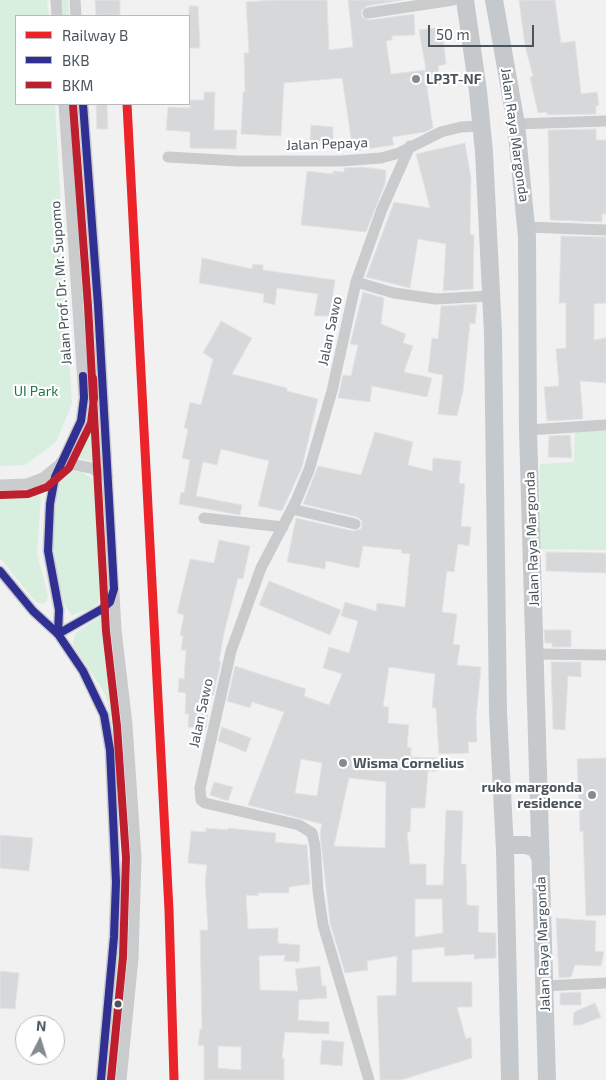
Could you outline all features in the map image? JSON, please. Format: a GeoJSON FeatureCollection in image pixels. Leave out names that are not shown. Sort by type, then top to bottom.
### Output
{"type":"FeatureCollection","features":[{"type":"Feature","properties":{"kind":"main road"},"geometry":{"type":"LineString","coordinates":[[465,0],[482,126],[487,193],[496,462],[498,712],[505,851],[510,1080]]}},
{"type":"Feature","properties":{"kind":"main road","name":"Jalan Raya Margonda"},"geometry":{"type":"LineString","coordinates":[[494,0],[516,124],[526,228],[528,430],[547,1080]]}},
{"type":"Feature","properties":{"kind":"main road"},"geometry":{"type":"LineString","coordinates":[[504,827],[511,833],[525,833],[534,831],[539,824]]}},
{"type":"Feature","properties":{"kind":"main road"},"geometry":{"type":"LineString","coordinates":[[505,851],[510,845],[526,845],[534,848],[541,858]]}},
{"type":"Feature","properties":{"kind":"street"},"geometry":{"type":"LineString","coordinates":[[56,0],[57,15]]}},
{"type":"Feature","properties":{"kind":"street"},"geometry":{"type":"LineString","coordinates":[[75,0],[76,15]]}},
{"type":"Feature","properties":{"kind":"street"},"geometry":{"type":"LineString","coordinates":[[368,13],[453,0]]}},
{"type":"Feature","properties":{"kind":"street","name":"Jalan Prof. Dr. Mr. Supomo"},"geometry":{"type":"LineString","coordinates":[[58,634],[59,610],[48,551],[51,492],[62,462],[78,431],[84,398],[64,105]]}},
{"type":"Feature","properties":{"kind":"street"},"geometry":{"type":"LineString","coordinates":[[83,105],[114,589],[134,816],[136,884],[131,991],[121,1080]]}},
{"type":"Feature","properties":{"kind":"street"},"geometry":{"type":"LineString","coordinates":[[516,124],[606,121]]}},
{"type":"Feature","properties":{"kind":"street","name":"Jalan Pepaya"},"geometry":{"type":"LineString","coordinates":[[168,157],[239,161],[341,161],[381,158],[399,153],[441,132],[460,127],[482,126]]}},
{"type":"Feature","properties":{"kind":"street","name":"Jalan Sawo"},"geometry":{"type":"LineString","coordinates":[[369,1080],[323,925],[312,832],[299,825],[205,803],[200,796],[231,651],[261,568],[292,509],[309,470],[332,391],[356,282],[382,208],[410,146]]}},
{"type":"Feature","properties":{"kind":"street"},"geometry":{"type":"LineString","coordinates":[[526,228],[606,230]]}},
{"type":"Feature","properties":{"kind":"street","name":"Jalan Sawo"},"geometry":{"type":"LineString","coordinates":[[356,282],[394,293],[436,299],[490,296]]}},
{"type":"Feature","properties":{"kind":"street"},"geometry":{"type":"LineString","coordinates":[[528,430],[606,425]]}},
{"type":"Feature","properties":{"kind":"street"},"geometry":{"type":"LineString","coordinates":[[0,485],[27,484],[42,478],[62,462],[92,468],[108,476]]}},
{"type":"Feature","properties":{"kind":"street"},"geometry":{"type":"LineString","coordinates":[[292,509],[355,524]]}},
{"type":"Feature","properties":{"kind":"street"},"geometry":{"type":"LineString","coordinates":[[204,518],[283,527]]}},
{"type":"Feature","properties":{"kind":"street"},"geometry":{"type":"LineString","coordinates":[[0,571],[33,611],[58,634],[96,696],[104,715],[110,750],[116,882],[114,945],[101,1080]]}},
{"type":"Feature","properties":{"kind":"street"},"geometry":{"type":"LineString","coordinates":[[58,634],[102,610],[110,602],[114,589]]}},
{"type":"Feature","properties":{"kind":"street"},"geometry":{"type":"LineString","coordinates":[[536,654],[606,655]]}},
{"type":"Feature","properties":{"kind":"street"},"geometry":{"type":"LineString","coordinates":[[544,986],[606,983]]}},
{"type":"Feature","properties":{"kind":"green space","name":"UI Park"},"geometry":{"type":"Polygon","coordinates":[[[0,0],[47,0],[49,15],[15,15],[15,105],[55,105],[72,404],[56,442],[25,465],[0,466],[0,0]]]}},
{"type":"Feature","properties":{"kind":"green space"},"geometry":{"type":"Polygon","coordinates":[[[61,0],[68,0],[69,15],[62,15],[61,0]]]}},
{"type":"Feature","properties":{"kind":"green space"},"geometry":{"type":"Polygon","coordinates":[[[68,105],[76,105],[96,388],[97,457],[91,461],[76,457],[73,454],[85,427],[89,402],[68,105]]]}},
{"type":"Feature","properties":{"kind":"green space"},"geometry":{"type":"Polygon","coordinates":[[[606,431],[606,550],[539,549],[540,464],[574,462],[575,432],[606,431]]]}},
{"type":"Feature","properties":{"kind":"green space"},"geometry":{"type":"Polygon","coordinates":[[[67,472],[82,472],[92,479],[100,489],[106,582],[104,595],[99,602],[90,609],[72,615],[65,606],[55,565],[53,535],[57,484],[62,476],[67,472]]]}},
{"type":"Feature","properties":{"kind":"green space"},"geometry":{"type":"Polygon","coordinates":[[[0,493],[36,493],[41,497],[37,554],[48,596],[46,602],[41,604],[34,600],[0,558],[0,493]]]}},
{"type":"Feature","properties":{"kind":"green space"},"geometry":{"type":"Polygon","coordinates":[[[107,613],[122,749],[129,858],[126,958],[115,1080],[106,1080],[121,919],[122,858],[115,749],[108,703],[103,690],[73,645],[75,633],[107,613]]]}},
{"type":"Feature","properties":{"kind":"building"},"geometry":{"type":"Polygon","coordinates":[[[95,0],[120,0],[120,15],[96,15],[95,0]]]}},
{"type":"Feature","properties":{"kind":"building"},"geometry":{"type":"Polygon","coordinates":[[[327,0],[329,50],[353,47],[348,0],[403,0],[367,6],[361,11],[362,17],[369,20],[414,14],[415,35],[392,36],[392,40],[386,41],[391,74],[426,70],[419,30],[442,27],[446,64],[438,66],[440,85],[427,87],[433,128],[425,132],[392,137],[394,145],[353,151],[342,78],[284,83],[281,136],[241,134],[243,92],[245,92],[244,53],[249,53],[246,2],[327,0]]]}},
{"type":"Feature","properties":{"kind":"building"},"geometry":{"type":"Polygon","coordinates":[[[519,0],[555,0],[561,43],[575,41],[581,94],[597,92],[599,105],[596,106],[596,114],[547,115],[547,112],[538,113],[530,77],[533,76],[525,46],[519,0]]]}},
{"type":"Feature","properties":{"kind":"building"},"geometry":{"type":"Polygon","coordinates":[[[189,6],[198,6],[200,48],[190,48],[189,6]]]}},
{"type":"Feature","properties":{"kind":"building"},"geometry":{"type":"Polygon","coordinates":[[[204,92],[215,92],[214,130],[237,130],[236,149],[190,148],[190,132],[166,130],[168,107],[190,108],[190,100],[204,100],[204,92]]]}},
{"type":"Feature","properties":{"kind":"building"},"geometry":{"type":"Polygon","coordinates":[[[96,105],[107,105],[108,129],[97,129],[96,105]]]}},
{"type":"Feature","properties":{"kind":"building"},"geometry":{"type":"Polygon","coordinates":[[[311,125],[333,127],[333,143],[310,141],[311,125]]]}},
{"type":"Feature","properties":{"kind":"building"},"geometry":{"type":"Polygon","coordinates":[[[596,129],[596,140],[606,140],[606,214],[602,214],[602,222],[550,220],[548,130],[596,129]]]}},
{"type":"Feature","properties":{"kind":"building"},"geometry":{"type":"Polygon","coordinates":[[[465,143],[471,178],[470,234],[474,235],[473,289],[443,291],[446,244],[418,239],[410,288],[366,277],[394,202],[430,208],[416,154],[465,143]]]}},
{"type":"Feature","properties":{"kind":"building"},"geometry":{"type":"Polygon","coordinates":[[[362,167],[386,170],[385,184],[366,232],[301,225],[307,171],[333,174],[333,171],[344,172],[344,168],[362,167]]]}},
{"type":"Feature","properties":{"kind":"building"},"geometry":{"type":"Polygon","coordinates":[[[561,236],[606,237],[606,303],[594,304],[594,340],[606,338],[606,383],[580,381],[583,419],[547,421],[544,387],[559,386],[556,349],[566,348],[566,303],[559,303],[561,236]]]}},
{"type":"Feature","properties":{"kind":"building"},"geometry":{"type":"Polygon","coordinates":[[[202,258],[252,269],[253,264],[263,265],[263,270],[335,280],[330,316],[314,316],[318,294],[277,288],[275,305],[263,302],[264,294],[199,283],[202,258]]]}},
{"type":"Feature","properties":{"kind":"building"},"geometry":{"type":"Polygon","coordinates":[[[363,292],[384,298],[381,324],[406,334],[403,343],[413,346],[404,372],[432,378],[427,397],[372,386],[370,402],[338,398],[343,375],[351,376],[358,345],[350,344],[363,292]]]}},
{"type":"Feature","properties":{"kind":"building"},"geometry":{"type":"Polygon","coordinates":[[[477,304],[475,324],[470,323],[463,391],[457,416],[438,414],[443,375],[428,372],[432,338],[438,339],[441,306],[477,304]]]}},
{"type":"Feature","properties":{"kind":"building"},"geometry":{"type":"Polygon","coordinates":[[[221,321],[252,338],[232,374],[287,388],[287,391],[318,399],[302,467],[282,511],[258,506],[269,461],[221,449],[217,465],[203,462],[196,496],[242,505],[240,515],[179,504],[181,492],[184,493],[190,460],[182,458],[188,429],[184,428],[190,402],[201,405],[213,359],[203,353],[221,321]]]}},
{"type":"Feature","properties":{"kind":"building"},"geometry":{"type":"Polygon","coordinates":[[[375,432],[413,442],[408,465],[432,471],[433,458],[461,461],[459,483],[465,484],[461,526],[471,527],[469,546],[458,544],[454,572],[447,571],[442,612],[457,614],[453,644],[460,645],[457,665],[481,667],[476,719],[477,742],[468,742],[469,753],[439,754],[436,708],[432,708],[435,674],[389,667],[383,706],[389,707],[388,723],[409,725],[407,747],[411,748],[411,757],[437,758],[437,771],[428,771],[425,808],[411,808],[410,832],[407,832],[410,864],[426,864],[426,885],[443,885],[446,810],[463,811],[461,864],[466,864],[467,905],[479,906],[478,932],[496,933],[496,958],[474,959],[474,954],[445,956],[444,947],[412,950],[412,982],[472,982],[472,1007],[457,1007],[466,1039],[471,1037],[472,1058],[401,1080],[380,1080],[377,996],[396,995],[397,956],[367,961],[368,970],[345,973],[330,923],[320,834],[322,824],[248,805],[284,712],[252,702],[250,708],[227,701],[235,666],[306,689],[304,696],[329,705],[342,674],[323,668],[329,647],[349,653],[358,621],[341,616],[345,602],[376,611],[377,603],[405,607],[410,554],[401,553],[402,550],[363,546],[359,568],[326,561],[325,569],[287,562],[296,518],[353,531],[361,529],[362,521],[357,517],[303,504],[318,466],[361,475],[375,432]],[[301,759],[295,793],[317,796],[322,763],[301,759]],[[349,778],[334,846],[385,848],[386,782],[349,778]],[[415,899],[415,937],[443,933],[442,899],[415,899]]]}},
{"type":"Feature","properties":{"kind":"building"},"geometry":{"type":"Polygon","coordinates":[[[570,435],[572,458],[548,457],[549,436],[570,435]]]}},
{"type":"Feature","properties":{"kind":"building"},"geometry":{"type":"Polygon","coordinates":[[[219,540],[250,546],[243,579],[238,578],[224,633],[219,661],[221,662],[213,696],[210,695],[206,728],[188,727],[189,714],[185,714],[186,693],[178,692],[179,678],[184,679],[186,650],[181,650],[183,636],[180,635],[184,615],[177,613],[190,559],[214,563],[219,540]]]}},
{"type":"Feature","properties":{"kind":"building"},"geometry":{"type":"Polygon","coordinates":[[[546,552],[606,553],[606,573],[546,571],[546,552]]]}},
{"type":"Feature","properties":{"kind":"building"},"geometry":{"type":"Polygon","coordinates":[[[269,581],[341,610],[330,635],[259,605],[269,581]]]}},
{"type":"Feature","properties":{"kind":"building"},"geometry":{"type":"Polygon","coordinates":[[[544,630],[571,630],[571,647],[552,647],[552,643],[545,643],[544,630]]]}},
{"type":"Feature","properties":{"kind":"building"},"geometry":{"type":"Polygon","coordinates":[[[551,662],[581,662],[581,677],[568,676],[565,730],[553,729],[551,662]]]}},
{"type":"Feature","properties":{"kind":"building"},"geometry":{"type":"Polygon","coordinates":[[[222,727],[251,738],[246,752],[218,741],[222,727]]]}},
{"type":"Feature","properties":{"kind":"building"},"geometry":{"type":"Polygon","coordinates":[[[606,758],[606,915],[586,916],[583,831],[580,832],[577,759],[606,758]]]}},
{"type":"Feature","properties":{"kind":"building"},"geometry":{"type":"Polygon","coordinates":[[[214,782],[233,787],[228,801],[210,795],[214,782]]]}},
{"type":"Feature","properties":{"kind":"building"},"geometry":{"type":"Polygon","coordinates":[[[206,828],[228,830],[228,828],[276,833],[275,842],[307,845],[310,884],[289,887],[289,893],[258,893],[258,896],[246,895],[248,929],[278,928],[278,943],[300,945],[299,962],[284,961],[285,955],[259,956],[260,990],[298,991],[295,969],[320,966],[322,986],[326,986],[327,998],[299,1000],[298,1020],[329,1022],[329,1034],[285,1032],[282,1058],[284,1058],[284,1080],[204,1080],[204,1046],[198,1045],[200,1029],[202,1029],[200,930],[208,930],[205,881],[207,865],[188,863],[191,831],[206,832],[206,828]],[[218,1046],[218,1068],[241,1070],[241,1047],[218,1046]]]}},
{"type":"Feature","properties":{"kind":"building"},"geometry":{"type":"Polygon","coordinates":[[[0,835],[33,838],[29,871],[0,868],[0,835]]]}},
{"type":"Feature","properties":{"kind":"building"},"geometry":{"type":"Polygon","coordinates":[[[556,918],[596,921],[595,951],[604,952],[601,966],[575,965],[571,977],[559,978],[556,918]]]}},
{"type":"Feature","properties":{"kind":"building"},"geometry":{"type":"Polygon","coordinates":[[[0,971],[19,973],[15,1009],[0,1008],[0,971]]]}},
{"type":"Feature","properties":{"kind":"building"},"geometry":{"type":"Polygon","coordinates":[[[581,992],[581,1005],[560,1005],[560,993],[581,992]]]}},
{"type":"Feature","properties":{"kind":"building"},"geometry":{"type":"Polygon","coordinates":[[[595,1003],[601,1017],[581,1025],[573,1025],[574,1012],[595,1003]]]}},
{"type":"Feature","properties":{"kind":"building"},"geometry":{"type":"Polygon","coordinates":[[[322,1040],[344,1042],[342,1066],[320,1064],[322,1040]]]}},
{"type":"Feature","properties":{"kind":"rail line","name":"B"},"geometry":{"type":"LineString","coordinates":[[127,105],[169,910],[174,1080]]}},
{"type":"Feature","properties":{"kind":"transit line","name":"BKM"},"geometry":{"type":"LineString","coordinates":[[73,105],[88,306],[106,631],[117,726],[126,858],[123,957],[111,1079]]}},
{"type":"Feature","properties":{"kind":"transit line","name":"BKB"},"geometry":{"type":"LineString","coordinates":[[58,634],[102,609],[110,602],[114,589],[98,305],[83,105]]}},
{"type":"Feature","properties":{"kind":"transit line","name":"BKB"},"geometry":{"type":"LineString","coordinates":[[58,634],[59,610],[48,551],[50,504],[55,477],[81,421],[84,398],[83,376]]}},
{"type":"Feature","properties":{"kind":"transit line","name":"BKM"},"geometry":{"type":"LineString","coordinates":[[0,495],[28,494],[47,487],[69,468],[91,423],[94,398],[93,378]]}},
{"type":"Feature","properties":{"kind":"transit line","name":"BKB"},"geometry":{"type":"LineString","coordinates":[[0,571],[33,611],[58,634],[83,671],[104,715],[110,750],[116,882],[114,937],[101,1080]]}},
{"type":"Feature","properties":{"kind":"place","name":"LP3T-NF"},"geometry":{"type":"Point","coordinates":[416,79]}},
{"type":"Feature","properties":{"kind":"place","name":"Wisma Cornelius"},"geometry":{"type":"Point","coordinates":[343,763]}},
{"type":"Feature","properties":{"kind":"place","name":"ruko margonda residence"},"geometry":{"type":"Point","coordinates":[592,795]}}]}
